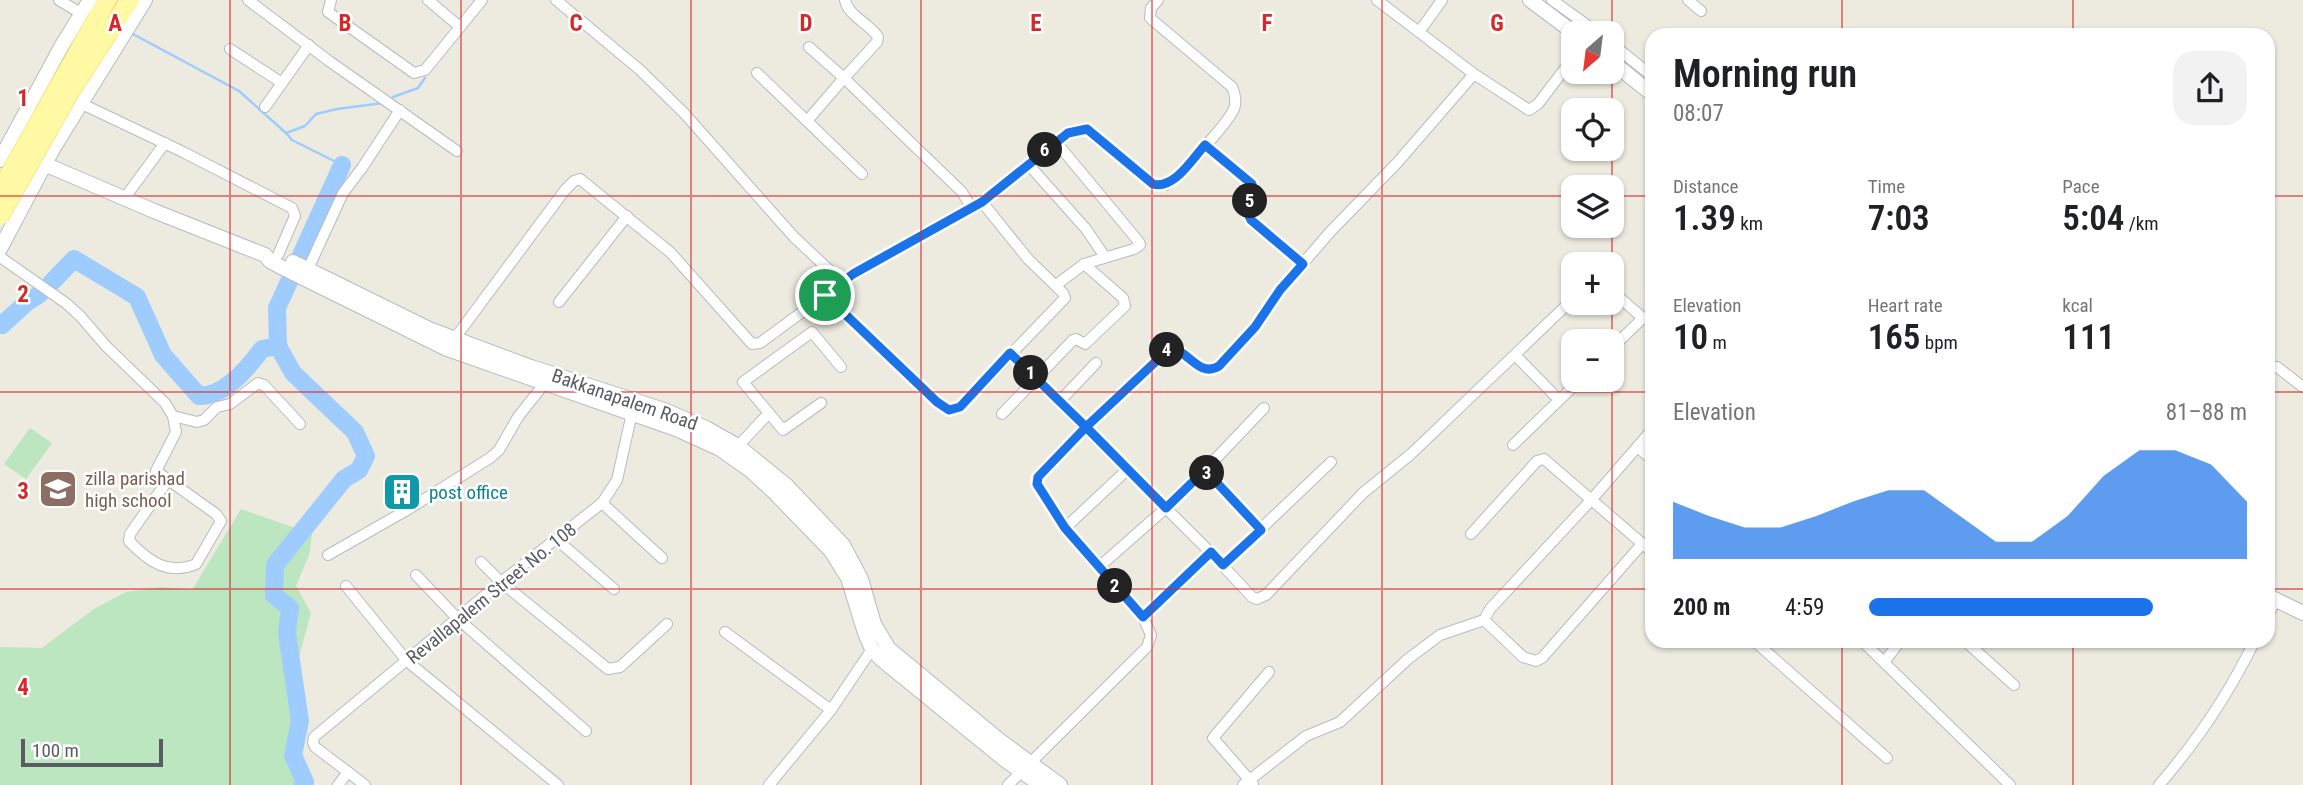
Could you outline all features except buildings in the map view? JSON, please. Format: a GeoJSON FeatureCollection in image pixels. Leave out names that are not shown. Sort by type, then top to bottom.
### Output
{"type":"FeatureCollection","features":[{"type":"Feature","properties":{"kind":"main road"},"geometry":{"type":"LineString","coordinates":[[0,191],[98,11],[130,0]]}},
{"type":"Feature","properties":{"kind":"main road"},"geometry":{"type":"LineString","coordinates":[[0,216],[69,94],[98,11]]}},
{"type":"Feature","properties":{"kind":"street"},"geometry":{"type":"LineString","coordinates":[[59,0],[98,11],[3,154],[46,166],[276,258],[450,344],[545,383],[676,429],[720,449],[750,470],[798,515],[842,566],[872,649],[893,671],[1026,767],[1041,785]]}},
{"type":"Feature","properties":{"kind":"street"},"geometry":{"type":"LineString","coordinates":[[0,248],[54,147],[145,0]]}},
{"type":"Feature","properties":{"kind":"street"},"geometry":{"type":"LineString","coordinates":[[248,0],[457,150]]}},
{"type":"Feature","properties":{"kind":"street"},"geometry":{"type":"LineString","coordinates":[[331,0],[328,12],[414,73],[425,70],[482,0]]}},
{"type":"Feature","properties":{"kind":"street"},"geometry":{"type":"LineString","coordinates":[[428,0],[460,27]]}},
{"type":"Feature","properties":{"kind":"street"},"geometry":{"type":"LineString","coordinates":[[556,0],[640,70],[684,113],[794,237],[842,282]]}},
{"type":"Feature","properties":{"kind":"street"},"geometry":{"type":"LineString","coordinates":[[807,121],[877,42],[878,37],[848,10],[845,0]]}},
{"type":"Feature","properties":{"kind":"street"},"geometry":{"type":"LineString","coordinates":[[450,344],[565,190],[580,179],[670,252],[752,344],[760,343],[842,282],[982,202],[1068,133],[1087,129],[1153,184],[1160,186],[1170,183],[1233,111],[1235,94],[1232,87],[1154,22],[1149,13],[1158,0]]}},
{"type":"Feature","properties":{"kind":"street"},"geometry":{"type":"LineString","coordinates":[[1377,0],[1474,74],[1529,110],[1538,104],[1561,74]]}},
{"type":"Feature","properties":{"kind":"street"},"geometry":{"type":"LineString","coordinates":[[1419,32],[1441,0]]}},
{"type":"Feature","properties":{"kind":"street"},"geometry":{"type":"LineString","coordinates":[[1530,0],[1561,23]]}},
{"type":"Feature","properties":{"kind":"street"},"geometry":{"type":"LineString","coordinates":[[1552,0],[1581,21]]}},
{"type":"Feature","properties":{"kind":"street"},"geometry":{"type":"LineString","coordinates":[[1688,0],[1701,11]]}},
{"type":"Feature","properties":{"kind":"street"},"geometry":{"type":"LineString","coordinates":[[265,107],[309,46]]}},
{"type":"Feature","properties":{"kind":"street"},"geometry":{"type":"LineString","coordinates":[[809,47],[845,78],[962,192],[971,207]]}},
{"type":"Feature","properties":{"kind":"street"},"geometry":{"type":"LineString","coordinates":[[230,49],[282,83]]}},
{"type":"Feature","properties":{"kind":"street"},"geometry":{"type":"LineString","coordinates":[[1624,54],[1645,70]]}},
{"type":"Feature","properties":{"kind":"street"},"geometry":{"type":"LineString","coordinates":[[1624,72],[1645,88]]}},
{"type":"Feature","properties":{"kind":"street"},"geometry":{"type":"LineString","coordinates":[[757,73],[862,174]]}},
{"type":"Feature","properties":{"kind":"street"},"geometry":{"type":"LineString","coordinates":[[1008,785],[1147,647],[1151,635],[1143,617],[1065,528],[1037,484],[1038,477],[1086,427],[1167,351],[1172,348],[1182,351],[1202,368],[1213,369],[1219,366],[1255,327],[1280,290],[1397,163],[1474,74]]}},
{"type":"Feature","properties":{"kind":"street"},"geometry":{"type":"LineString","coordinates":[[80,103],[292,208],[295,216],[276,258]]}},
{"type":"Feature","properties":{"kind":"street"},"geometry":{"type":"LineString","coordinates":[[303,270],[342,193],[400,110]]}},
{"type":"Feature","properties":{"kind":"street"},"geometry":{"type":"LineString","coordinates":[[1056,142],[1139,242],[1137,248],[1084,264],[1056,285]]}},
{"type":"Feature","properties":{"kind":"street"},"geometry":{"type":"LineString","coordinates":[[124,199],[165,143]]}},
{"type":"Feature","properties":{"kind":"street"},"geometry":{"type":"LineString","coordinates":[[1205,145],[1252,184],[1254,194],[1246,210],[1251,220],[1303,264]]}},
{"type":"Feature","properties":{"kind":"street"},"geometry":{"type":"LineString","coordinates":[[1028,164],[1086,229],[1105,257]]}},
{"type":"Feature","properties":{"kind":"street"},"geometry":{"type":"LineString","coordinates":[[825,295],[937,402],[949,410],[960,407],[1065,298],[982,202]]}},
{"type":"Feature","properties":{"kind":"street"},"geometry":{"type":"LineString","coordinates":[[559,302],[627,216]]}},
{"type":"Feature","properties":{"kind":"street"},"geometry":{"type":"LineString","coordinates":[[0,257],[67,304],[165,403],[173,416],[176,432],[156,466],[156,471],[216,514],[221,521],[196,564],[174,570],[163,567],[128,541],[130,534],[168,480]]}},
{"type":"Feature","properties":{"kind":"street"},"geometry":{"type":"LineString","coordinates":[[1002,414],[1073,340],[1085,344],[1125,306],[1123,298],[1084,264]]}},
{"type":"Feature","properties":{"kind":"street"},"geometry":{"type":"LineString","coordinates":[[1624,301],[1645,316]]}},
{"type":"Feature","properties":{"kind":"street"},"geometry":{"type":"LineString","coordinates":[[1010,353],[1211,552],[1252,597],[1257,599],[1266,595],[1363,493],[1411,454],[1561,311]]}},
{"type":"Feature","properties":{"kind":"street"},"geometry":{"type":"LineString","coordinates":[[1624,338],[1645,320]]}},
{"type":"Feature","properties":{"kind":"street"},"geometry":{"type":"LineString","coordinates":[[821,403],[783,430],[743,382],[812,332],[841,367]]}},
{"type":"Feature","properties":{"kind":"street","name":"Bakkanapalem Road"},"geometry":{"type":"LineString","coordinates":[[450,344],[664,410],[706,428],[738,446],[787,486],[843,545],[861,579],[874,624],[889,649],[1026,767],[1060,785]]}},
{"type":"Feature","properties":{"kind":"street"},"geometry":{"type":"LineString","coordinates":[[1516,356],[1559,400]]}},
{"type":"Feature","properties":{"kind":"street"},"geometry":{"type":"LineString","coordinates":[[1059,401],[1096,363]]}},
{"type":"Feature","properties":{"kind":"street"},"geometry":{"type":"LineString","coordinates":[[2277,368],[2303,387]]}},
{"type":"Feature","properties":{"kind":"street"},"geometry":{"type":"LineString","coordinates":[[173,416],[197,422],[204,420],[216,407],[230,404],[258,383],[264,385],[300,424]]}},
{"type":"Feature","properties":{"kind":"street"},"geometry":{"type":"LineString","coordinates":[[328,555],[482,464],[499,450],[514,424],[545,383]]}},
{"type":"Feature","properties":{"kind":"street"},"geometry":{"type":"LineString","coordinates":[[1513,444],[1567,392]]}},
{"type":"Feature","properties":{"kind":"street"},"geometry":{"type":"LineString","coordinates":[[1098,567],[1166,508],[1264,408]]}},
{"type":"Feature","properties":{"kind":"street","name":"Revallapalem Street No. 108"},"geometry":{"type":"LineString","coordinates":[[348,772],[315,747],[313,742],[318,734],[501,582],[602,503],[617,480],[632,413]]}},
{"type":"Feature","properties":{"kind":"street"},"geometry":{"type":"LineString","coordinates":[[738,446],[769,413]]}},
{"type":"Feature","properties":{"kind":"street"},"geometry":{"type":"LineString","coordinates":[[1269,672],[1213,738],[1249,783],[1306,736],[1340,722],[1408,659],[1440,635],[1484,620],[1490,609],[1645,438]]}},
{"type":"Feature","properties":{"kind":"street"},"geometry":{"type":"LineString","coordinates":[[1637,447],[1645,453]]}},
{"type":"Feature","properties":{"kind":"street"},"geometry":{"type":"LineString","coordinates":[[1471,534],[1540,459],[1548,461],[1645,546]]}},
{"type":"Feature","properties":{"kind":"street"},"geometry":{"type":"LineString","coordinates":[[1223,565],[1331,462]]}},
{"type":"Feature","properties":{"kind":"street"},"geometry":{"type":"LineString","coordinates":[[1065,528],[1128,469]]}},
{"type":"Feature","properties":{"kind":"street"},"geometry":{"type":"LineString","coordinates":[[1205,470],[1261,530]]}},
{"type":"Feature","properties":{"kind":"street"},"geometry":{"type":"LineString","coordinates":[[602,503],[662,558]]}},
{"type":"Feature","properties":{"kind":"street"},"geometry":{"type":"LineString","coordinates":[[553,542],[614,589]]}},
{"type":"Feature","properties":{"kind":"street"},"geometry":{"type":"LineString","coordinates":[[1484,620],[1523,657],[1536,661],[1542,658],[1642,544]]}},
{"type":"Feature","properties":{"kind":"street"},"geometry":{"type":"LineString","coordinates":[[1143,617],[1211,552]]}},
{"type":"Feature","properties":{"kind":"street"},"geometry":{"type":"LineString","coordinates":[[481,562],[501,582],[608,669],[620,667],[667,624]]}},
{"type":"Feature","properties":{"kind":"street"},"geometry":{"type":"LineString","coordinates":[[416,575],[457,618],[586,731]]}},
{"type":"Feature","properties":{"kind":"street"},"geometry":{"type":"LineString","coordinates":[[346,586],[407,661],[558,785]]}},
{"type":"Feature","properties":{"kind":"street"},"geometry":{"type":"LineString","coordinates":[[2275,599],[2303,613]]}},
{"type":"Feature","properties":{"kind":"street"},"geometry":{"type":"LineString","coordinates":[[725,632],[831,710]]}},
{"type":"Feature","properties":{"kind":"street"},"geometry":{"type":"LineString","coordinates":[[1762,648],[1887,758]]}},
{"type":"Feature","properties":{"kind":"street"},"geometry":{"type":"LineString","coordinates":[[1870,648],[2010,785]]}},
{"type":"Feature","properties":{"kind":"street"},"geometry":{"type":"LineString","coordinates":[[1885,661],[1896,648]]}},
{"type":"Feature","properties":{"kind":"street"},"geometry":{"type":"LineString","coordinates":[[1973,648],[2014,685]]}},
{"type":"Feature","properties":{"kind":"street"},"geometry":{"type":"LineString","coordinates":[[2159,785],[2189,751],[2219,708],[2251,648]]}},
{"type":"Feature","properties":{"kind":"street"},"geometry":{"type":"LineString","coordinates":[[769,785],[831,710],[872,649]]}},
{"type":"Feature","properties":{"kind":"street"},"geometry":{"type":"LineString","coordinates":[[338,785],[348,772],[365,785]]}},
{"type":"Feature","properties":{"kind":"green space"},"geometry":{"type":"Polygon","coordinates":[[[30,428],[52,443],[26,479],[4,464],[30,428]]]}},
{"type":"Feature","properties":{"kind":"green space"},"geometry":{"type":"Polygon","coordinates":[[[241,509],[312,534],[309,555],[296,586],[311,613],[297,664],[302,690],[304,740],[301,785],[0,785],[0,647],[42,648],[94,609],[126,592],[161,587],[192,590],[241,509]]]}},
{"type":"Feature","properties":{"kind":"waterway"},"geometry":{"type":"LineString","coordinates":[[131,33],[239,91],[286,133]]}},
{"type":"Feature","properties":{"kind":"waterway"},"geometry":{"type":"LineString","coordinates":[[393,97],[418,88],[425,78]]}},
{"type":"Feature","properties":{"kind":"waterway"},"geometry":{"type":"LineString","coordinates":[[342,165],[292,140],[286,133],[305,126],[316,114],[383,103]]}},
{"type":"Feature","properties":{"kind":"waterway"},"geometry":{"type":"LineString","coordinates":[[303,785],[305,782],[293,755],[300,721],[287,633],[290,608],[274,595],[275,565],[344,479],[359,470],[366,456],[355,432],[293,373],[278,346],[277,308],[342,165]]}},
{"type":"Feature","properties":{"kind":"waterway"},"geometry":{"type":"LineString","coordinates":[[51,283],[74,259],[137,297],[163,355],[199,396],[209,395],[227,386],[262,349],[278,346]]}},
{"type":"Feature","properties":{"kind":"waterway"},"geometry":{"type":"LineString","coordinates":[[0,324],[40,294]]}},
{"type":"Feature","properties":{"kind":"place","name":"zilla parishad high school"},"geometry":{"type":"Point","coordinates":[58,489]}},
{"type":"Feature","properties":{"kind":"place","name":"post office"},"geometry":{"type":"Point","coordinates":[402,492]}},
{"type":"Feature","properties":{"kind":"route"},"geometry":{"type":"LineString","coordinates":[[825,295],[853,274],[982,202],[1068,133],[1087,129],[1153,184],[1160,186],[1170,183],[1205,145],[1252,184],[1254,194],[1246,210],[1251,220],[1303,264],[1280,290],[1255,327],[1219,366],[1208,370],[1202,368],[1182,351],[1172,348],[1086,427],[1166,508],[1205,470],[1261,530],[1223,565],[1211,552],[1143,617],[1065,528],[1037,484],[1038,477],[1086,427],[1010,353],[960,407],[949,410],[937,402],[825,295]]}}]}
